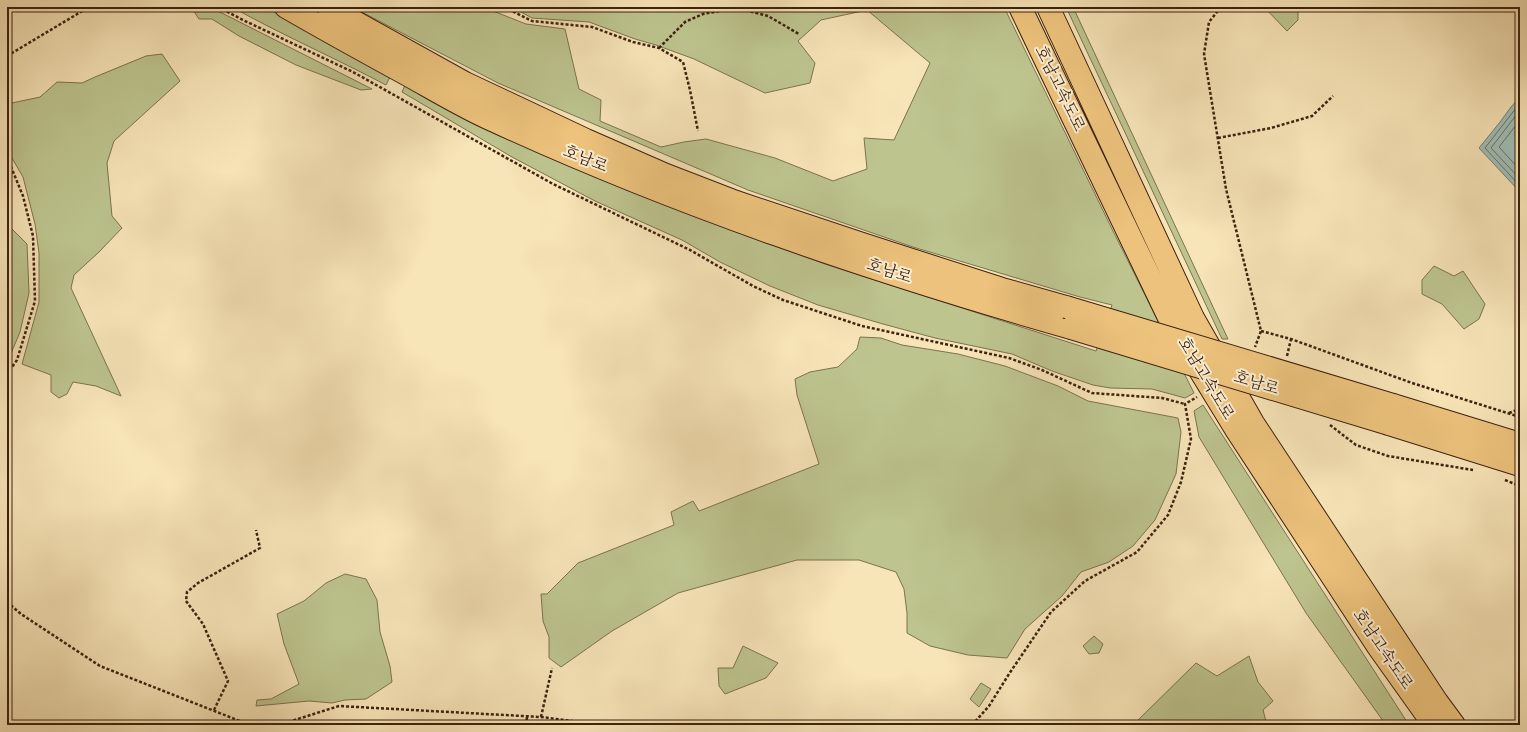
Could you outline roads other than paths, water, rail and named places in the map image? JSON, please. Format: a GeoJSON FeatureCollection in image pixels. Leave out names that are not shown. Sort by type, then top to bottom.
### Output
{"type":"FeatureCollection","features":[{"type":"Feature","properties":{"kind":"highway","name":"호남로"},"geometry":{"type":"LineString","coordinates":[[286,7],[486,118],[570,154],[736,220],[981,302],[1068,317]]}},
{"type":"Feature","properties":{"kind":"highway","name":"호남로"},"geometry":{"type":"LineString","coordinates":[[328,7],[465,83],[586,140],[666,175],[736,202],[1002,289],[1068,317],[1391,414],[1520,444]]}},
{"type":"Feature","properties":{"kind":"highway","name":"호남고속도로"},"geometry":{"type":"LineString","coordinates":[[1020,7],[1174,328],[1237,432],[1372,638],[1434,725]]}},
{"type":"Feature","properties":{"kind":"highway","name":"호남고속도로"},"geometry":{"type":"LineString","coordinates":[[1048,7],[1154,236],[1200,331],[1253,423],[1437,702],[1454,725]]}},
{"type":"Feature","properties":{"kind":"highway","name":"호남로"},"geometry":{"type":"LineString","coordinates":[[1391,414],[1520,464]]}},
{"type":"Feature","properties":{"kind":"water"},"geometry":{"type":"Polygon","coordinates":[[[1520,97],[1520,192],[1479,148],[1520,97]]]}}]}
